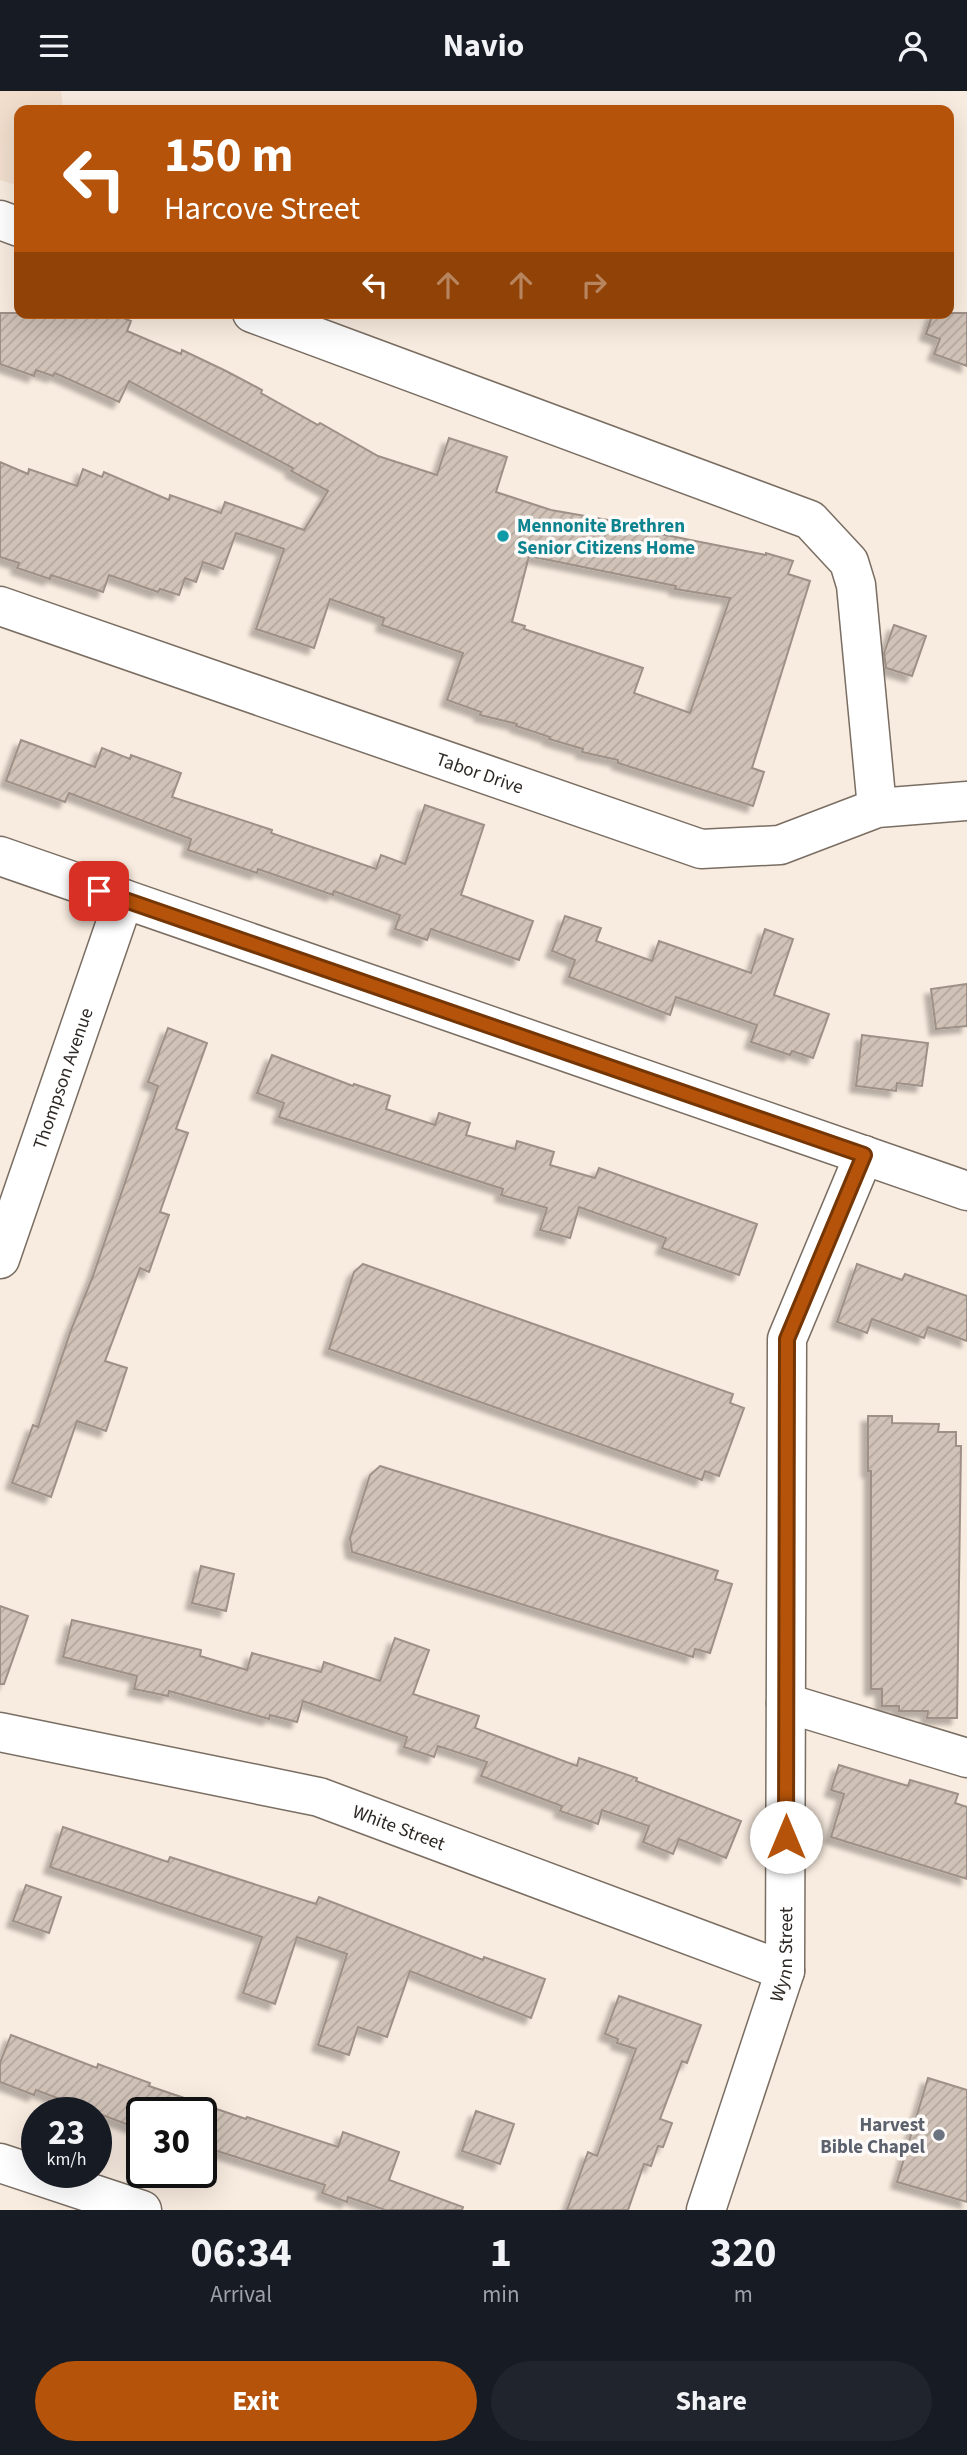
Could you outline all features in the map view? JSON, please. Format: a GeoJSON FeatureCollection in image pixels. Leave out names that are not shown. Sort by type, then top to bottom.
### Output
{"type":"FeatureCollection","features":[{"type":"Feature","properties":{"kind":"street"},"geometry":{"type":"LineString","coordinates":[[268,319],[810,520],[849,562],[856,585],[877,808]]}},
{"type":"Feature","properties":{"kind":"street","name":"Tabor Drive"},"geometry":{"type":"LineString","coordinates":[[0,606],[701,849],[780,845],[877,808],[967,801]]}},
{"type":"Feature","properties":{"kind":"street"},"geometry":{"type":"LineString","coordinates":[[0,856],[967,1191]]}},
{"type":"Feature","properties":{"kind":"street","name":"Thompson Avenue"},"geometry":{"type":"LineString","coordinates":[[0,1259],[124,899]]}},
{"type":"Feature","properties":{"kind":"street","name":"Wynn Street"},"geometry":{"type":"LineString","coordinates":[[706,2210],[785,1972],[787,1339],[864,1155]]}},
{"type":"Feature","properties":{"kind":"street"},"geometry":{"type":"LineString","coordinates":[[786,1703],[967,1758]]}},
{"type":"Feature","properties":{"kind":"street","name":"White Street"},"geometry":{"type":"LineString","coordinates":[[0,1732],[319,1797],[785,1972]]}},
{"type":"Feature","properties":{"kind":"street"},"geometry":{"type":"LineString","coordinates":[[0,2163],[142,2210]]}},
{"type":"Feature","properties":{"kind":"shaded area"},"geometry":{"type":"Polygon","coordinates":[[[0,91],[61,91],[62,105],[14,105],[14,184],[0,180],[0,91]]]}},
{"type":"Feature","properties":{"kind":"building","name":"Mennonite Brethren Senior Citizens Home"},"geometry":{"type":"Polygon","coordinates":[[[0,313],[14,313],[14,319],[126,319],[131,321],[127,331],[181,354],[182,350],[226,371],[318,425],[320,423],[378,456],[437,475],[449,438],[507,457],[496,492],[551,510],[620,522],[620,526],[766,553],[793,561],[788,574],[810,581],[752,768],[764,772],[753,806],[618,763],[618,760],[582,752],[583,749],[549,739],[550,737],[516,726],[517,724],[480,715],[481,712],[447,700],[463,653],[382,625],[384,618],[330,599],[314,648],[256,629],[284,549],[236,533],[223,569],[203,562],[196,582],[185,578],[179,595],[160,589],[158,592],[109,575],[103,592],[51,575],[50,579],[17,568],[19,563],[0,557],[0,462],[28,474],[29,469],[77,486],[83,469],[102,477],[104,472],[169,500],[170,495],[221,513],[225,502],[304,530],[328,491],[291,471],[293,468],[129,381],[119,402],[55,373],[53,376],[36,370],[34,376],[0,364],[0,313]],[[529,556],[512,622],[525,626],[524,629],[643,668],[634,693],[690,713],[730,598],[675,589],[676,586],[529,556]]]}},
{"type":"Feature","properties":{"kind":"building"},"geometry":{"type":"Polygon","coordinates":[[[954,313],[967,313],[967,366],[934,354],[940,339],[926,334],[931,319],[954,319],[954,313]]]}},
{"type":"Feature","properties":{"kind":"building"},"geometry":{"type":"Polygon","coordinates":[[[894,625],[926,636],[912,676],[886,668],[884,653],[894,625]]]}},
{"type":"Feature","properties":{"kind":"building"},"geometry":{"type":"Polygon","coordinates":[[[21,740],[95,767],[102,748],[181,773],[172,797],[272,830],[271,833],[376,869],[381,855],[405,864],[425,805],[484,825],[461,895],[533,921],[519,960],[431,929],[427,940],[395,929],[400,915],[334,891],[333,895],[258,869],[257,873],[188,850],[191,839],[69,793],[65,802],[6,781],[21,740]]]}},
{"type":"Feature","properties":{"kind":"building"},"geometry":{"type":"Polygon","coordinates":[[[565,916],[601,928],[596,941],[652,961],[659,941],[751,973],[765,929],[793,939],[774,995],[829,1014],[813,1058],[792,1051],[790,1055],[751,1042],[757,1025],[676,997],[670,1015],[569,977],[575,960],[552,951],[565,916]]]}},
{"type":"Feature","properties":{"kind":"building"},"geometry":{"type":"Polygon","coordinates":[[[967,984],[967,1026],[936,1029],[931,989],[967,984]]]}},
{"type":"Feature","properties":{"kind":"building"},"geometry":{"type":"Polygon","coordinates":[[[168,1028],[207,1043],[176,1129],[188,1133],[160,1212],[169,1215],[149,1272],[140,1268],[105,1361],[127,1368],[106,1431],[77,1421],[51,1497],[12,1483],[33,1425],[38,1427],[71,1330],[93,1276],[158,1086],[148,1082],[168,1028]]]}},
{"type":"Feature","properties":{"kind":"building"},"geometry":{"type":"Polygon","coordinates":[[[862,1035],[928,1043],[922,1086],[897,1083],[896,1091],[856,1086],[862,1035]]]}},
{"type":"Feature","properties":{"kind":"building"},"geometry":{"type":"Polygon","coordinates":[[[272,1055],[353,1086],[354,1084],[390,1096],[386,1109],[435,1125],[439,1113],[470,1123],[466,1135],[515,1149],[517,1141],[554,1152],[550,1165],[595,1178],[599,1168],[757,1224],[739,1275],[662,1248],[666,1238],[579,1207],[570,1238],[540,1230],[547,1208],[501,1195],[503,1189],[279,1117],[284,1103],[257,1093],[272,1055]]]}},
{"type":"Feature","properties":{"kind":"building"},"geometry":{"type":"Polygon","coordinates":[[[363,1264],[733,1394],[730,1403],[744,1408],[719,1476],[705,1471],[702,1480],[329,1349],[354,1272],[363,1264]]]}},
{"type":"Feature","properties":{"kind":"building"},"geometry":{"type":"Polygon","coordinates":[[[857,1264],[902,1280],[905,1274],[967,1296],[967,1341],[928,1327],[924,1338],[872,1319],[867,1333],[837,1322],[857,1264]]]}},
{"type":"Feature","properties":{"kind":"building"},"geometry":{"type":"Polygon","coordinates":[[[868,1416],[892,1416],[892,1423],[939,1424],[938,1432],[956,1432],[956,1446],[961,1446],[957,1718],[927,1718],[928,1711],[899,1711],[899,1706],[882,1706],[882,1689],[871,1689],[871,1471],[868,1471],[868,1416]]]}},
{"type":"Feature","properties":{"kind":"building"},"geometry":{"type":"Polygon","coordinates":[[[380,1466],[718,1571],[715,1579],[732,1584],[710,1653],[695,1649],[693,1657],[352,1552],[350,1538],[370,1475],[380,1466]]]}},
{"type":"Feature","properties":{"kind":"building"},"geometry":{"type":"Polygon","coordinates":[[[201,1566],[234,1574],[226,1611],[192,1603],[201,1566]]]}},
{"type":"Feature","properties":{"kind":"building"},"geometry":{"type":"Polygon","coordinates":[[[0,1606],[28,1616],[4,1684],[0,1684],[0,1606]]]}},
{"type":"Feature","properties":{"kind":"building"},"geometry":{"type":"Polygon","coordinates":[[[72,1620],[201,1650],[200,1656],[247,1670],[252,1653],[321,1672],[324,1662],[380,1681],[395,1638],[429,1650],[413,1694],[479,1716],[475,1728],[577,1766],[579,1758],[637,1778],[636,1781],[741,1821],[726,1858],[679,1839],[673,1854],[643,1842],[649,1826],[602,1810],[598,1824],[560,1811],[562,1806],[481,1776],[487,1762],[438,1746],[434,1757],[404,1747],[407,1737],[303,1701],[297,1722],[270,1715],[269,1719],[169,1691],[168,1696],[134,1689],[137,1676],[63,1657],[72,1620]]]}},
{"type":"Feature","properties":{"kind":"building"},"geometry":{"type":"Polygon","coordinates":[[[839,1765],[908,1786],[910,1780],[958,1794],[955,1803],[967,1807],[967,1879],[831,1837],[844,1794],[831,1790],[839,1765]]]}},
{"type":"Feature","properties":{"kind":"building"},"geometry":{"type":"Polygon","coordinates":[[[63,1827],[168,1862],[170,1857],[316,1904],[319,1897],[483,1960],[484,1957],[545,1979],[531,2018],[410,1971],[387,2037],[358,2027],[349,2055],[318,2045],[347,1954],[297,1937],[275,2004],[243,1993],[262,1937],[50,1867],[63,1827]]]}},
{"type":"Feature","properties":{"kind":"building"},"geometry":{"type":"Polygon","coordinates":[[[26,1885],[61,1897],[49,1933],[13,1921],[26,1885]]]}},
{"type":"Feature","properties":{"kind":"building"},"geometry":{"type":"Polygon","coordinates":[[[619,1996],[701,2025],[687,2063],[682,2061],[660,2119],[672,2123],[663,2147],[658,2146],[651,2166],[644,2164],[628,2210],[567,2210],[588,2152],[597,2156],[636,2049],[617,2043],[618,2039],[605,2034],[619,1996]]]}},
{"type":"Feature","properties":{"kind":"building"},"geometry":{"type":"Polygon","coordinates":[[[11,2035],[97,2068],[98,2064],[181,2097],[126,2097],[126,2124],[112,2119],[112,2097],[55,2097],[36,2090],[34,2095],[0,2082],[0,2063],[11,2035]]]}},
{"type":"Feature","properties":{"kind":"building","name":"Harvest Bible Chapel"},"geometry":{"type":"Polygon","coordinates":[[[928,2078],[967,2090],[967,2202],[897,2182],[928,2078]]]}},
{"type":"Feature","properties":{"kind":"building"},"geometry":{"type":"Polygon","coordinates":[[[217,2109],[338,2147],[343,2132],[399,2152],[389,2180],[463,2207],[462,2210],[385,2210],[348,2197],[347,2202],[322,2193],[325,2185],[217,2151],[217,2109]]]}},
{"type":"Feature","properties":{"kind":"building"},"geometry":{"type":"Polygon","coordinates":[[[476,2111],[514,2124],[500,2164],[462,2151],[476,2111]]]}},
{"type":"Feature","properties":{"kind":"place","name":"Mennonite Brethren Senior Citizens Home"},"geometry":{"type":"Point","coordinates":[503,536]}},
{"type":"Feature","properties":{"kind":"place","name":"Harvest Bible Chapel"},"geometry":{"type":"Point","coordinates":[939,2135]}},
{"type":"Feature","properties":{"kind":"route"},"geometry":{"type":"LineString","coordinates":[[99,891],[864,1155],[787,1339],[786,1837]]}}]}
